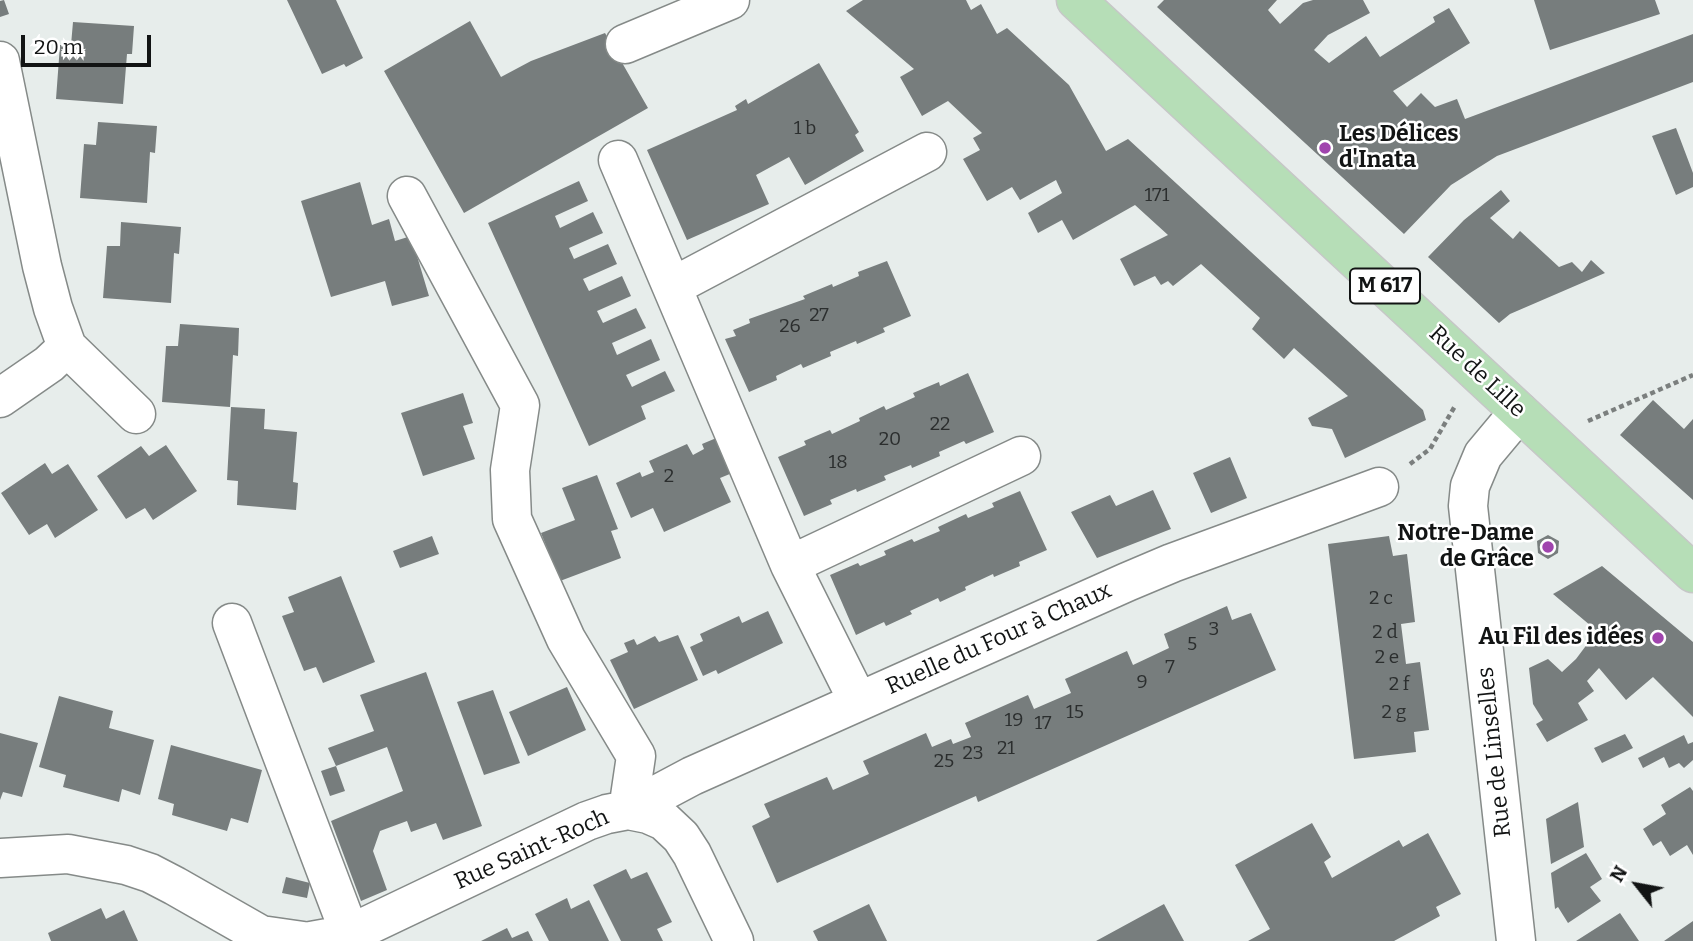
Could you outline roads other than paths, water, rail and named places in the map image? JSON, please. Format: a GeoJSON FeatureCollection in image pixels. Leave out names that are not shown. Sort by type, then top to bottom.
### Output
{"type":"FeatureCollection","features":[{"type":"Feature","properties":{"kind":"main road","name":"Rue de Lille"},"geometry":{"type":"LineString","coordinates":[[1076,0],[1693,573]]}},
{"type":"Feature","properties":{"kind":"street"},"geometry":{"type":"LineString","coordinates":[[625,44],[730,0]]}},
{"type":"Feature","properties":{"kind":"street"},"geometry":{"type":"LineString","coordinates":[[0,61],[42,267],[67,347],[136,414]]}},
{"type":"Feature","properties":{"kind":"street"},"geometry":{"type":"LineString","coordinates":[[672,287],[927,152]]}},
{"type":"Feature","properties":{"kind":"street"},"geometry":{"type":"LineString","coordinates":[[618,160],[790,565],[858,701]]}},
{"type":"Feature","properties":{"kind":"street"},"geometry":{"type":"LineString","coordinates":[[407,196],[520,405],[510,470],[512,519],[566,639],[636,756],[628,810]]}},
{"type":"Feature","properties":{"kind":"street"},"geometry":{"type":"LineString","coordinates":[[0,398],[49,364],[67,347]]}},
{"type":"Feature","properties":{"kind":"street","name":"Rue de Linselles"},"geometry":{"type":"LineString","coordinates":[[1516,941],[1468,506],[1470,486],[1483,455],[1519,412]]}},
{"type":"Feature","properties":{"kind":"street"},"geometry":{"type":"LineString","coordinates":[[790,565],[1021,456]]}},
{"type":"Feature","properties":{"kind":"street","name":"Ruelle du Four à Chaux"},"geometry":{"type":"LineString","coordinates":[[628,810],[692,776],[1172,563],[1379,487]]}},
{"type":"Feature","properties":{"kind":"street"},"geometry":{"type":"LineString","coordinates":[[232,623],[350,934]]}},
{"type":"Feature","properties":{"kind":"street","name":"Rue Saint-Roch"},"geometry":{"type":"LineString","coordinates":[[312,941],[350,934],[587,821],[628,810],[664,821],[681,837],[734,941]]}},
{"type":"Feature","properties":{"kind":"street"},"geometry":{"type":"LineString","coordinates":[[0,858],[68,854],[126,865],[150,873],[261,935],[303,941]]}},
{"type":"Feature","properties":{"kind":"place","name":"Les Délices d'Inata"},"geometry":{"type":"Point","coordinates":[1325,148]}},
{"type":"Feature","properties":{"kind":"place","name":"Notre-Dame de Grâce"},"geometry":{"type":"Point","coordinates":[1548,547]}},
{"type":"Feature","properties":{"kind":"place","name":"Au Fil des idées"},"geometry":{"type":"Point","coordinates":[1658,638]}}]}
